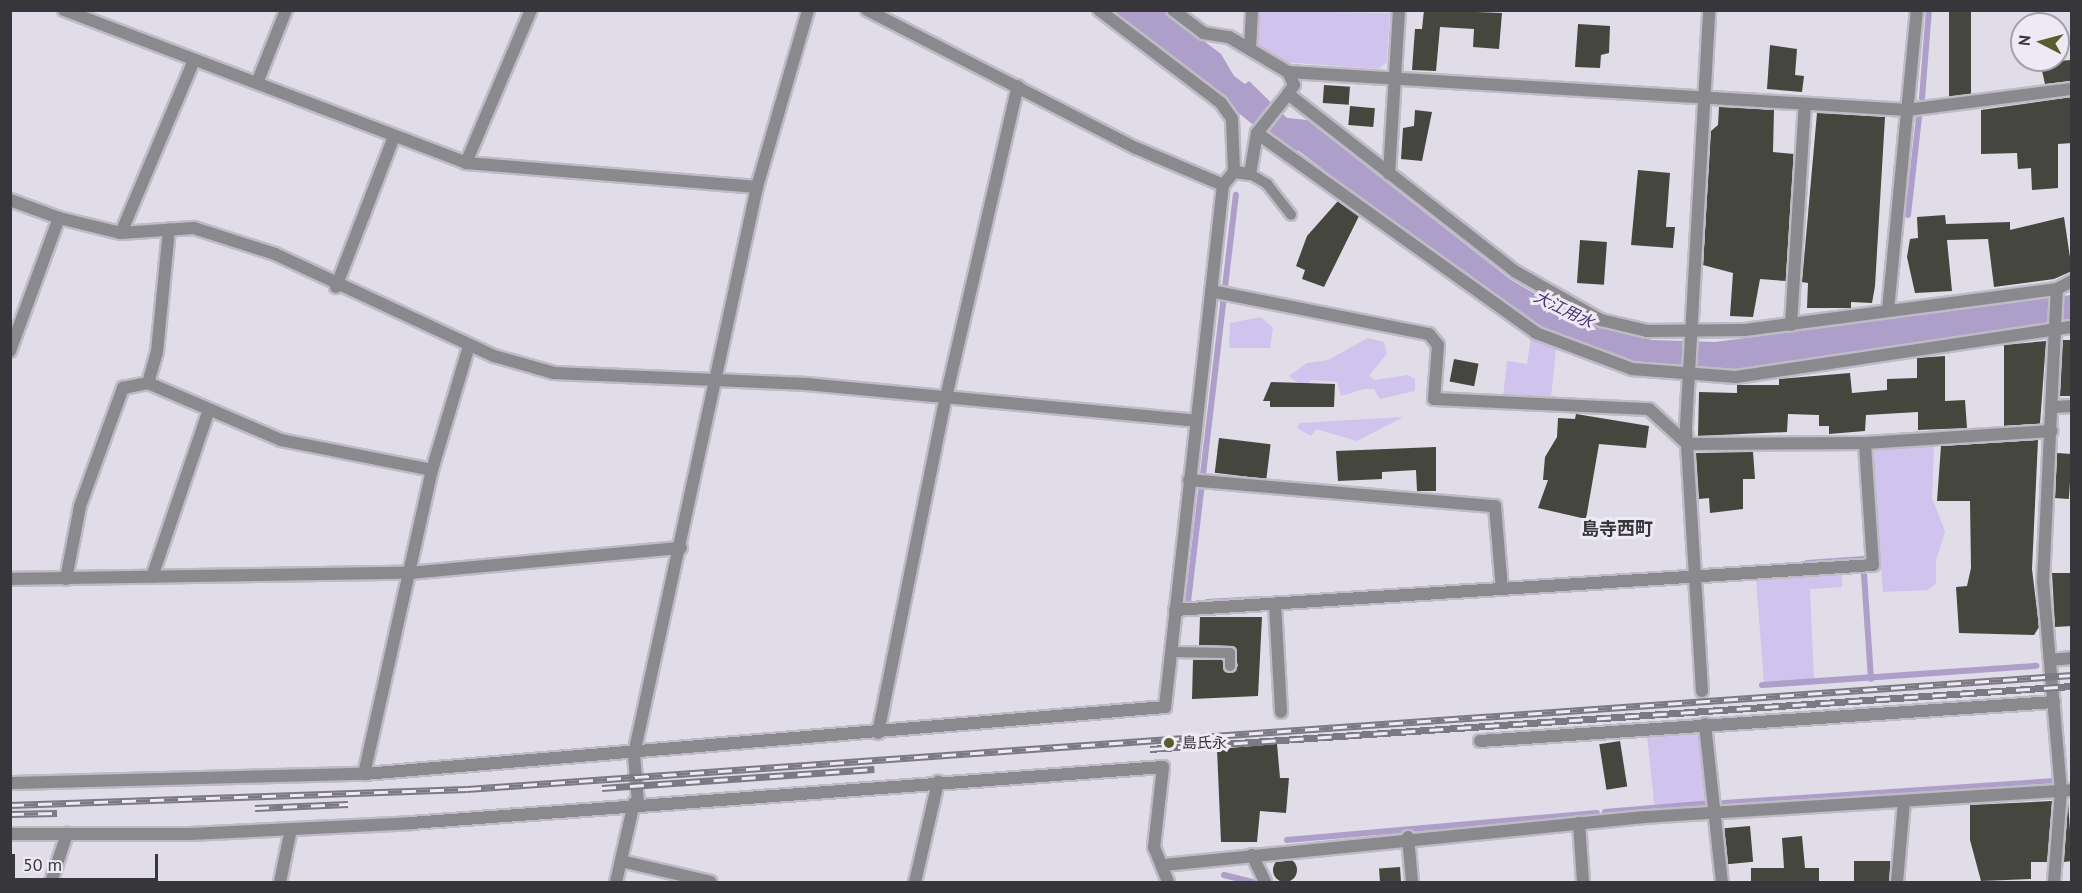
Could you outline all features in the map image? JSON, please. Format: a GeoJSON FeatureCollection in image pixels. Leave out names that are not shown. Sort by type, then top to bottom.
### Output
{"type":"FeatureCollection","features":[{"type":"Feature","properties":{"kind":"street"},"geometry":{"type":"LineString","coordinates":[[64,10],[466,163],[757,187]]}},
{"type":"Feature","properties":{"kind":"street"},"geometry":{"type":"LineString","coordinates":[[257,83],[286,10]]}},
{"type":"Feature","properties":{"kind":"street"},"geometry":{"type":"LineString","coordinates":[[466,163],[531,10]]}},
{"type":"Feature","properties":{"kind":"street"},"geometry":{"type":"LineString","coordinates":[[616,882],[636,803],[634,754],[681,548],[757,187],[808,10]]}},
{"type":"Feature","properties":{"kind":"street"},"geometry":{"type":"LineString","coordinates":[[867,10],[1136,148],[1223,185]]}},
{"type":"Feature","properties":{"kind":"street"},"geometry":{"type":"LineString","coordinates":[[10,783],[364,774],[878,733],[894,726],[1165,707],[1175,610],[1198,481],[1196,421],[1221,293],[1223,185],[1234,172],[1232,119],[1221,103],[1099,10]]}},
{"type":"Feature","properties":{"kind":"street"},"geometry":{"type":"LineString","coordinates":[[1173,10],[1203,33],[1229,37],[1288,72],[1907,110],[2072,89]]}},
{"type":"Feature","properties":{"kind":"street"},"geometry":{"type":"LineString","coordinates":[[1250,49],[1252,10]]}},
{"type":"Feature","properties":{"kind":"street"},"geometry":{"type":"LineString","coordinates":[[1389,174],[1399,10]]}},
{"type":"Feature","properties":{"kind":"street"},"geometry":{"type":"LineString","coordinates":[[1702,691],[1687,444],[1688,376],[1709,10]]}},
{"type":"Feature","properties":{"kind":"street"},"geometry":{"type":"LineString","coordinates":[[1887,310],[1917,10]]}},
{"type":"Feature","properties":{"kind":"street"},"geometry":{"type":"LineString","coordinates":[[121,233],[194,60]]}},
{"type":"Feature","properties":{"kind":"street"},"geometry":{"type":"LineString","coordinates":[[1234,172],[1250,174],[1257,133],[1294,85],[1288,72]]}},
{"type":"Feature","properties":{"kind":"street"},"geometry":{"type":"LineString","coordinates":[[878,733],[946,397],[1018,86]]}},
{"type":"Feature","properties":{"kind":"street"},"geometry":{"type":"LineString","coordinates":[[1284,98],[1570,306],[1647,331],[1690,337],[1791,325],[1887,310],[2058,293],[2072,281]]}},
{"type":"Feature","properties":{"kind":"street"},"geometry":{"type":"LineString","coordinates":[[1791,325],[1805,104]]}},
{"type":"Feature","properties":{"kind":"street"},"geometry":{"type":"LineString","coordinates":[[1257,133],[1298,157],[1536,333],[1599,359],[1688,376],[1736,377],[2072,327]]}},
{"type":"Feature","properties":{"kind":"street"},"geometry":{"type":"LineString","coordinates":[[336,287],[394,137]]}},
{"type":"Feature","properties":{"kind":"street"},"geometry":{"type":"LineString","coordinates":[[10,200],[59,218],[121,233],[194,228],[275,254],[336,287],[469,346],[554,373],[716,380],[946,397],[1196,421]]}},
{"type":"Feature","properties":{"kind":"street"},"geometry":{"type":"LineString","coordinates":[[10,351],[59,218]]}},
{"type":"Feature","properties":{"kind":"street"},"geometry":{"type":"LineString","coordinates":[[148,383],[157,352],[169,230]]}},
{"type":"Feature","properties":{"kind":"street"},"geometry":{"type":"LineString","coordinates":[[1221,293],[1429,334],[1438,345],[1434,399],[1648,409],[1687,444],[1865,443],[2052,431]]}},
{"type":"Feature","properties":{"kind":"street"},"geometry":{"type":"LineString","coordinates":[[2054,882],[2066,790],[2054,702],[2043,582],[2058,329],[2058,293]]}},
{"type":"Feature","properties":{"kind":"street"},"geometry":{"type":"LineString","coordinates":[[364,774],[432,470],[469,346]]}},
{"type":"Feature","properties":{"kind":"street"},"geometry":{"type":"LineString","coordinates":[[66,579],[80,506],[123,388],[148,383],[281,440],[432,470]]}},
{"type":"Feature","properties":{"kind":"street"},"geometry":{"type":"LineString","coordinates":[[2053,407],[2072,406]]}},
{"type":"Feature","properties":{"kind":"street"},"geometry":{"type":"LineString","coordinates":[[152,577],[209,410]]}},
{"type":"Feature","properties":{"kind":"street"},"geometry":{"type":"LineString","coordinates":[[1175,610],[1873,565],[1865,443]]}},
{"type":"Feature","properties":{"kind":"street"},"geometry":{"type":"LineString","coordinates":[[1198,481],[1495,506],[1502,588]]}},
{"type":"Feature","properties":{"kind":"street"},"geometry":{"type":"LineString","coordinates":[[10,579],[410,573],[681,548]]}},
{"type":"Feature","properties":{"kind":"street"},"geometry":{"type":"LineString","coordinates":[[1275,604],[1281,712]]}},
{"type":"Feature","properties":{"kind":"street"},"geometry":{"type":"LineString","coordinates":[[2050,660],[2072,658]]}},
{"type":"Feature","properties":{"kind":"street"},"geometry":{"type":"LineString","coordinates":[[1480,741],[2054,702]]}},
{"type":"Feature","properties":{"kind":"street"},"geometry":{"type":"LineString","coordinates":[[1705,724],[1722,882]]}},
{"type":"Feature","properties":{"kind":"street"},"geometry":{"type":"LineString","coordinates":[[10,834],[291,829],[1163,767],[1154,847],[1164,865],[1168,882]]}},
{"type":"Feature","properties":{"kind":"street"},"geometry":{"type":"LineString","coordinates":[[915,882],[938,782]]}},
{"type":"Feature","properties":{"kind":"street"},"geometry":{"type":"LineString","coordinates":[[1164,865],[1408,837],[1715,813],[2066,790]]}},
{"type":"Feature","properties":{"kind":"street"},"geometry":{"type":"LineString","coordinates":[[1897,882],[1904,802]]}},
{"type":"Feature","properties":{"kind":"street"},"geometry":{"type":"LineString","coordinates":[[1579,823],[1583,882]]}},
{"type":"Feature","properties":{"kind":"street"},"geometry":{"type":"LineString","coordinates":[[280,882],[291,829]]}},
{"type":"Feature","properties":{"kind":"street"},"geometry":{"type":"LineString","coordinates":[[51,882],[67,834]]}},
{"type":"Feature","properties":{"kind":"street"},"geometry":{"type":"LineString","coordinates":[[1408,837],[1412,882]]}},
{"type":"Feature","properties":{"kind":"street"},"geometry":{"type":"LineString","coordinates":[[1252,855],[1265,882]]}},
{"type":"Feature","properties":{"kind":"street"},"geometry":{"type":"LineString","coordinates":[[621,861],[711,882]]}},
{"type":"Feature","properties":{"kind":"lane"},"geometry":{"type":"LineString","coordinates":[[1250,174],[1267,184],[1291,215]]}},
{"type":"Feature","properties":{"kind":"lane"},"geometry":{"type":"LineString","coordinates":[[1171,652],[1230,653],[1230,666]]}},
{"type":"Feature","properties":{"kind":"shaded area"},"geometry":{"type":"Polygon","coordinates":[[[1111,11],[1164,11],[1221,54],[1234,76],[1245,84],[1249,81],[1287,118],[1307,120],[1511,280],[1586,323],[1652,340],[1715,342],[2071,295],[2071,320],[2036,330],[1739,369],[1708,372],[1633,365],[1544,331],[1504,307],[1299,151],[1284,149],[1111,11]]]}},
{"type":"Feature","properties":{"kind":"shaded area"},"geometry":{"type":"Polygon","coordinates":[[[1259,11],[1390,13],[1387,62],[1378,69],[1282,62],[1257,44],[1259,11]]]}},
{"type":"Feature","properties":{"kind":"shaded area"},"geometry":{"type":"Polygon","coordinates":[[[1261,317],[1273,328],[1270,348],[1229,348],[1230,323],[1261,317]]]}},
{"type":"Feature","properties":{"kind":"shaded area"},"geometry":{"type":"Polygon","coordinates":[[[1531,337],[1556,348],[1551,398],[1503,397],[1507,361],[1527,364],[1531,337]]]}},
{"type":"Feature","properties":{"kind":"shaded area"},"geometry":{"type":"Polygon","coordinates":[[[1368,338],[1384,342],[1387,354],[1369,375],[1374,380],[1408,375],[1415,379],[1415,391],[1380,399],[1374,389],[1364,389],[1341,396],[1337,382],[1311,380],[1305,388],[1289,376],[1307,363],[1328,360],[1368,338]]]}},
{"type":"Feature","properties":{"kind":"shaded area"},"geometry":{"type":"Polygon","coordinates":[[[1403,417],[1357,441],[1316,429],[1311,436],[1297,428],[1300,423],[1403,417]]]}},
{"type":"Feature","properties":{"kind":"shaded area"},"geometry":{"type":"Polygon","coordinates":[[[1929,443],[1934,447],[1932,498],[1945,531],[1936,561],[1936,583],[1928,590],[1883,592],[1872,455],[1879,446],[1929,443]]]}},
{"type":"Feature","properties":{"kind":"shaded area"},"geometry":{"type":"Polygon","coordinates":[[[1842,573],[1842,587],[1810,589],[1814,679],[1764,683],[1756,579],[1842,573]]]}},
{"type":"Feature","properties":{"kind":"shaded area"},"geometry":{"type":"Polygon","coordinates":[[[1703,732],[1710,800],[1654,805],[1647,738],[1703,732]]]}},
{"type":"Feature","properties":{"kind":"building"},"geometry":{"type":"Polygon","coordinates":[[[1424,10],[1502,13],[1499,49],[1473,47],[1474,29],[1440,27],[1436,71],[1412,70],[1415,29],[1422,29],[1424,10]]]}},
{"type":"Feature","properties":{"kind":"building"},"geometry":{"type":"Polygon","coordinates":[[[1949,10],[1971,10],[1971,97],[1949,97],[1949,10]]]}},
{"type":"Feature","properties":{"kind":"building"},"geometry":{"type":"Polygon","coordinates":[[[1578,24],[1610,26],[1609,53],[1601,55],[1600,68],[1575,67],[1578,24]]]}},
{"type":"Feature","properties":{"kind":"building"},"geometry":{"type":"Polygon","coordinates":[[[1770,45],[1797,49],[1795,75],[1804,76],[1802,92],[1767,89],[1770,45]]]}},
{"type":"Feature","properties":{"kind":"building"},"geometry":{"type":"Polygon","coordinates":[[[2070,60],[2072,60],[2072,81],[2045,84],[2042,72],[2070,72],[2070,60]]]}},
{"type":"Feature","properties":{"kind":"building"},"geometry":{"type":"Polygon","coordinates":[[[1324,85],[1350,87],[1349,105],[1323,103],[1324,85]]]}},
{"type":"Feature","properties":{"kind":"building"},"geometry":{"type":"Polygon","coordinates":[[[2072,97],[2072,143],[2058,144],[2058,188],[2032,190],[2031,168],[2018,169],[2017,153],[1981,154],[1981,110],[2072,97]]]}},
{"type":"Feature","properties":{"kind":"building"},"geometry":{"type":"Polygon","coordinates":[[[1350,106],[1375,108],[1373,127],[1348,125],[1350,106]]]}},
{"type":"Feature","properties":{"kind":"building"},"geometry":{"type":"Polygon","coordinates":[[[1719,107],[1774,110],[1773,152],[1794,154],[1786,281],[1760,279],[1753,317],[1730,316],[1733,273],[1703,265],[1711,131],[1718,125],[1719,107]]]}},
{"type":"Feature","properties":{"kind":"building"},"geometry":{"type":"Polygon","coordinates":[[[1415,110],[1432,112],[1422,161],[1401,159],[1403,128],[1414,126],[1415,110]]]}},
{"type":"Feature","properties":{"kind":"building"},"geometry":{"type":"Polygon","coordinates":[[[1817,113],[1885,117],[1875,286],[1872,303],[1851,302],[1851,308],[1807,308],[1808,283],[1802,282],[1817,113]]]}},
{"type":"Feature","properties":{"kind":"building"},"geometry":{"type":"Polygon","coordinates":[[[1638,170],[1670,173],[1666,227],[1675,227],[1673,248],[1631,245],[1638,170]]]}},
{"type":"Feature","properties":{"kind":"building"},"geometry":{"type":"Polygon","coordinates":[[[1338,201],[1359,216],[1324,287],[1302,279],[1305,270],[1296,266],[1307,236],[1338,201]]]}},
{"type":"Feature","properties":{"kind":"building"},"geometry":{"type":"Polygon","coordinates":[[[1945,215],[1946,224],[2010,222],[2010,230],[2064,217],[2072,271],[2054,279],[1994,287],[1988,239],[1947,240],[1952,291],[1915,293],[1907,257],[1910,239],[1918,238],[1917,217],[1945,215]]]}},
{"type":"Feature","properties":{"kind":"building"},"geometry":{"type":"Polygon","coordinates":[[[1580,240],[1607,242],[1604,285],[1577,283],[1580,240]]]}},
{"type":"Feature","properties":{"kind":"building"},"geometry":{"type":"Polygon","coordinates":[[[2063,340],[2072,340],[2072,396],[2060,396],[2063,340]]]}},
{"type":"Feature","properties":{"kind":"building"},"geometry":{"type":"Polygon","coordinates":[[[2046,341],[2040,424],[2004,426],[2004,345],[2046,341]]]}},
{"type":"Feature","properties":{"kind":"building"},"geometry":{"type":"Polygon","coordinates":[[[1945,356],[1945,401],[1965,400],[1967,428],[1918,430],[1918,412],[1866,415],[1865,431],[1829,434],[1829,426],[1819,426],[1819,415],[1788,414],[1787,432],[1698,436],[1699,392],[1737,393],[1737,385],[1779,385],[1779,379],[1850,373],[1852,393],[1887,390],[1887,379],[1917,378],[1917,358],[1945,356]]]}},
{"type":"Feature","properties":{"kind":"building"},"geometry":{"type":"Polygon","coordinates":[[[1454,359],[1479,364],[1474,386],[1450,382],[1454,359]]]}},
{"type":"Feature","properties":{"kind":"building"},"geometry":{"type":"Polygon","coordinates":[[[1271,382],[1335,384],[1334,407],[1270,407],[1270,401],[1263,401],[1271,382]]]}},
{"type":"Feature","properties":{"kind":"building"},"geometry":{"type":"Polygon","coordinates":[[[1576,414],[1649,426],[1646,448],[1599,444],[1586,519],[1538,508],[1548,480],[1543,480],[1545,457],[1557,437],[1558,418],[1575,419],[1576,414]]]}},
{"type":"Feature","properties":{"kind":"building"},"geometry":{"type":"Polygon","coordinates":[[[1219,438],[1271,444],[1266,479],[1215,473],[1219,438]]]}},
{"type":"Feature","properties":{"kind":"building"},"geometry":{"type":"Polygon","coordinates":[[[2038,440],[2032,569],[2039,627],[2034,635],[1959,633],[1956,587],[1967,586],[1971,568],[1970,501],[1937,501],[1941,446],[2038,440]]]}},
{"type":"Feature","properties":{"kind":"building"},"geometry":{"type":"Polygon","coordinates":[[[1436,447],[1436,491],[1417,491],[1416,470],[1382,472],[1382,479],[1338,481],[1336,451],[1436,447]]]}},
{"type":"Feature","properties":{"kind":"building"},"geometry":{"type":"Polygon","coordinates":[[[1753,452],[1755,479],[1743,479],[1743,509],[1710,513],[1709,498],[1699,499],[1696,453],[1753,452]]]}},
{"type":"Feature","properties":{"kind":"building"},"geometry":{"type":"Polygon","coordinates":[[[2057,453],[2072,454],[2069,499],[2054,498],[2057,453]]]}},
{"type":"Feature","properties":{"kind":"building"},"geometry":{"type":"Polygon","coordinates":[[[2052,573],[2072,573],[2072,626],[2055,627],[2052,573]]]}},
{"type":"Feature","properties":{"kind":"building"},"geometry":{"type":"Polygon","coordinates":[[[1200,617],[1262,617],[1258,696],[1192,699],[1193,660],[1222,660],[1229,673],[1238,666],[1233,646],[1199,645],[1200,617]]]}},
{"type":"Feature","properties":{"kind":"building"},"geometry":{"type":"Polygon","coordinates":[[[1620,741],[1627,786],[1606,790],[1599,744],[1620,741]]]}},
{"type":"Feature","properties":{"kind":"building"},"geometry":{"type":"Polygon","coordinates":[[[1277,744],[1280,778],[1289,778],[1286,813],[1260,811],[1257,842],[1221,842],[1217,749],[1277,744]]]}},
{"type":"Feature","properties":{"kind":"building"},"geometry":{"type":"Polygon","coordinates":[[[2052,801],[2047,862],[2031,862],[2031,879],[1981,881],[1970,840],[1970,805],[2052,801]]]}},
{"type":"Feature","properties":{"kind":"building"},"geometry":{"type":"Polygon","coordinates":[[[2068,801],[2072,861],[2064,862],[2068,801]]]}},
{"type":"Feature","properties":{"kind":"building"},"geometry":{"type":"Polygon","coordinates":[[[1750,826],[1753,862],[1727,864],[1724,828],[1750,826]]]}},
{"type":"Feature","properties":{"kind":"building"},"geometry":{"type":"Polygon","coordinates":[[[1802,836],[1805,868],[1819,868],[1819,882],[1751,882],[1751,868],[1784,868],[1782,838],[1802,836]]]}},
{"type":"Feature","properties":{"kind":"building"},"geometry":{"type":"Polygon","coordinates":[[[1285,858],[1290,859],[1296,865],[1296,875],[1290,881],[1285,882],[1280,881],[1274,875],[1273,870],[1274,865],[1280,859],[1285,858]]]}},
{"type":"Feature","properties":{"kind":"building"},"geometry":{"type":"Polygon","coordinates":[[[1854,861],[1890,861],[1890,882],[1854,882],[1854,861]]]}},
{"type":"Feature","properties":{"kind":"building"},"geometry":{"type":"Polygon","coordinates":[[[1400,867],[1401,882],[1380,882],[1379,868],[1400,867]]]}},
{"type":"Feature","properties":{"kind":"waterway"},"geometry":{"type":"LineString","coordinates":[[1922,98],[1929,10]]}},
{"type":"Feature","properties":{"kind":"waterway"},"geometry":{"type":"LineString","coordinates":[[1908,215],[1919,117]]}},
{"type":"Feature","properties":{"kind":"waterway"},"geometry":{"type":"LineString","coordinates":[[1188,602],[1236,195]]}},
{"type":"Feature","properties":{"kind":"waterway"},"geometry":{"type":"LineString","coordinates":[[1807,563],[1864,559]]}},
{"type":"Feature","properties":{"kind":"waterway"},"geometry":{"type":"LineString","coordinates":[[1864,574],[1871,679]]}},
{"type":"Feature","properties":{"kind":"waterway"},"geometry":{"type":"LineString","coordinates":[[1207,602],[1260,599]]}},
{"type":"Feature","properties":{"kind":"waterway"},"geometry":{"type":"LineString","coordinates":[[1762,685],[2036,666]]}},
{"type":"Feature","properties":{"kind":"waterway"},"geometry":{"type":"LineString","coordinates":[[1724,803],[2051,781]]}},
{"type":"Feature","properties":{"kind":"waterway"},"geometry":{"type":"LineString","coordinates":[[1605,812],[1709,803]]}},
{"type":"Feature","properties":{"kind":"waterway"},"geometry":{"type":"LineString","coordinates":[[1287,840],[1597,813]]}},
{"type":"Feature","properties":{"kind":"waterway"},"geometry":{"type":"LineString","coordinates":[[1224,875],[1252,882]]}},
{"type":"Feature","properties":{"kind":"railway"},"geometry":{"type":"LineString","coordinates":[[10,805],[467,789],[2072,675]]}},
{"type":"Feature","properties":{"kind":"railway"},"geometry":{"type":"LineString","coordinates":[[1150,749],[2072,686]]}},
{"type":"Feature","properties":{"kind":"railway"},"geometry":{"type":"LineString","coordinates":[[602,788],[874,769]]}},
{"type":"Feature","properties":{"kind":"railway"},"geometry":{"type":"LineString","coordinates":[[255,808],[348,804]]}},
{"type":"Feature","properties":{"kind":"railway"},"geometry":{"type":"LineString","coordinates":[[10,814],[57,813]]}},
{"type":"Feature","properties":{"kind":"place","name":"島氏永"},"geometry":{"type":"Point","coordinates":[1169,743]}},
{"type":"Feature","properties":{"kind":"district","name":"島寺西町"},"geometry":{"type":"Point","coordinates":[1617,529]}},
{"type":"Feature","properties":{"kind":"water label","name":"大江用水"},"geometry":{"type":"Point","coordinates":[1564,309]}}]}
